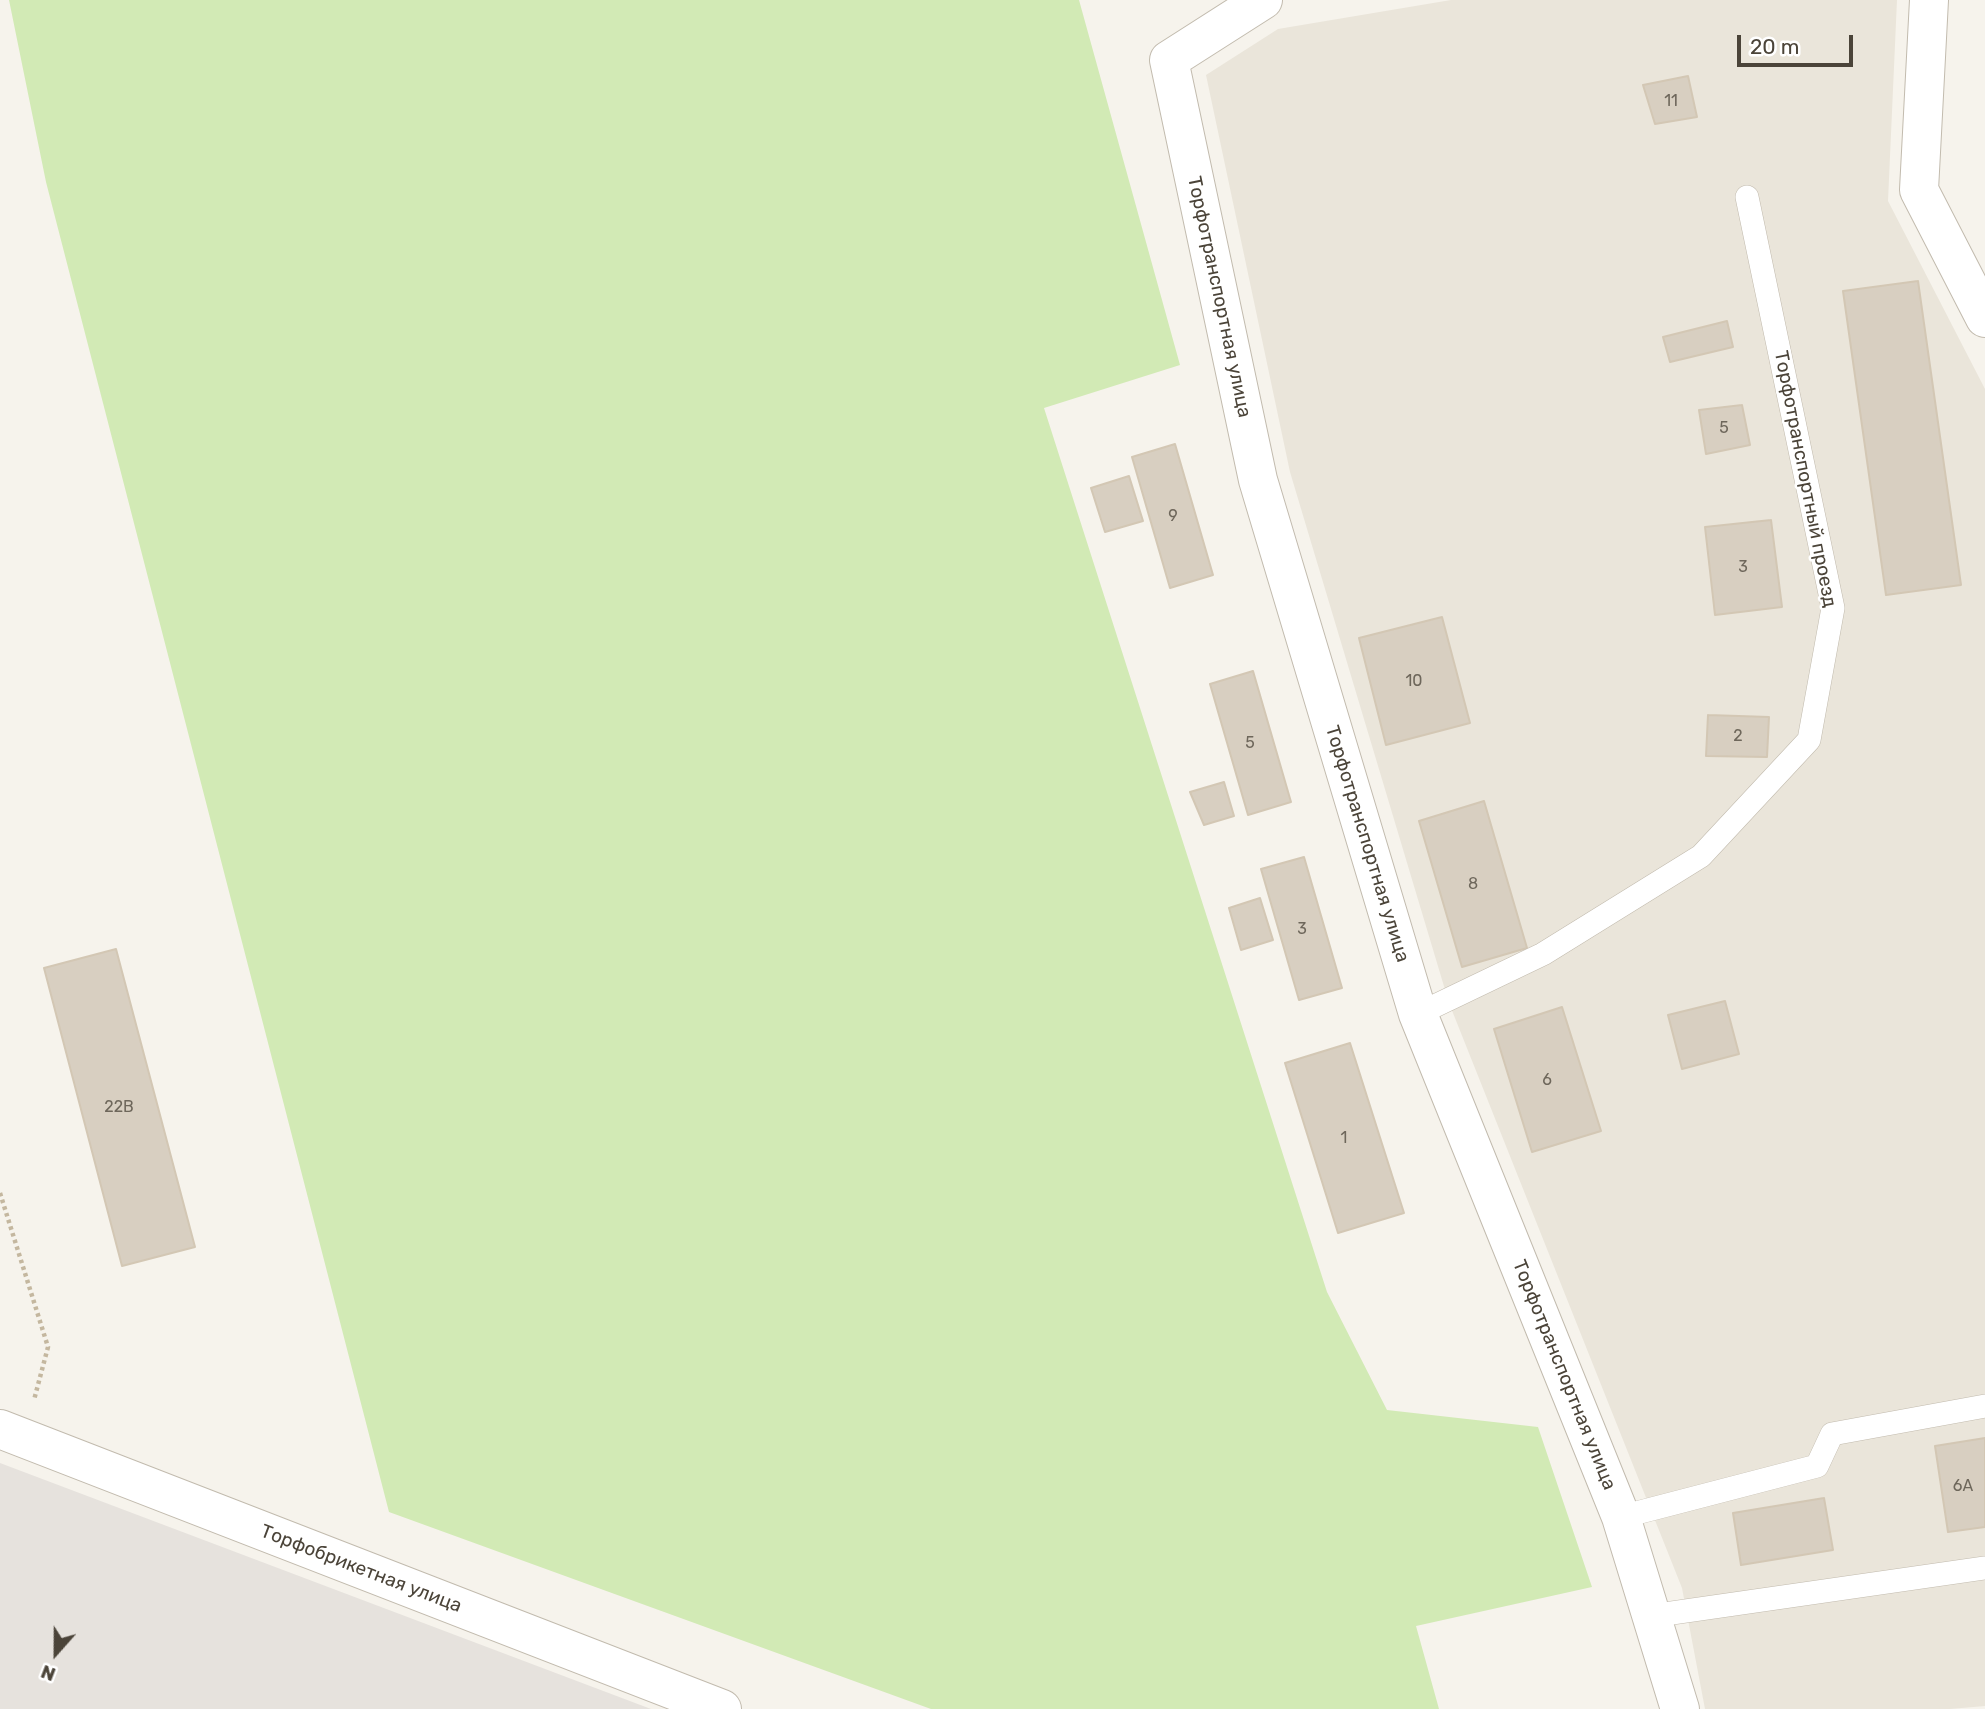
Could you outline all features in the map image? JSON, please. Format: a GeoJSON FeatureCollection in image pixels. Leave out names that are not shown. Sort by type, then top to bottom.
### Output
{"type":"FeatureCollection","features":[{"type":"Feature","properties":{"kind":"street","name":"Торфотранспортная улица"},"geometry":{"type":"LineString","coordinates":[[1263,0],[1169,60],[1258,480],[1418,1014],[1621,1517],[1680,1709]]}},
{"type":"Feature","properties":{"kind":"street"},"geometry":{"type":"LineString","coordinates":[[1929,0],[1919,190],[1985,318]]}},
{"type":"Feature","properties":{"kind":"street","name":"Торфобрикетная улица"},"geometry":{"type":"LineString","coordinates":[[12,1434],[722,1709]]}},
{"type":"Feature","properties":{"kind":"lane","name":"Торфотранспортный проезд"},"geometry":{"type":"LineString","coordinates":[[1418,1014],[1543,954],[1700,856],[1809,740],[1833,608],[1748,197]]}},
{"type":"Feature","properties":{"kind":"lane"},"geometry":{"type":"LineString","coordinates":[[1621,1517],[1817,1466],[1832,1434],[1985,1406]]}},
{"type":"Feature","properties":{"kind":"lane"},"geometry":{"type":"LineString","coordinates":[[1651,1616],[1985,1568]]}},
{"type":"Feature","properties":{"kind":"path"},"geometry":{"type":"LineString","coordinates":[[0,1193],[48,1347],[12,1434]]}},
{"type":"Feature","properties":{"kind":"shaded area"},"geometry":{"type":"Polygon","coordinates":[[[1451,0],[1897,0],[1888,201],[1985,389],[1985,1706],[1950,1709],[1705,1709],[1682,1588],[1449,1003],[1290,472],[1206,75],[1278,29],[1451,0]]]}},
{"type":"Feature","properties":{"kind":"shaded area"},"geometry":{"type":"Polygon","coordinates":[[[0,1463],[651,1709],[0,1709],[0,1463]]]}},
{"type":"Feature","properties":{"kind":"green space"},"geometry":{"type":"Polygon","coordinates":[[[9,0],[1079,0],[1180,365],[1044,408],[1327,1292],[1387,1410],[1538,1427],[1592,1587],[1416,1626],[1439,1709],[931,1709],[389,1512],[46,182],[9,0]]]}},
{"type":"Feature","properties":{"kind":"building"},"geometry":{"type":"Polygon","coordinates":[[[1688,76],[1697,117],[1655,124],[1643,85],[1688,76]]]}},
{"type":"Feature","properties":{"kind":"building"},"geometry":{"type":"Polygon","coordinates":[[[1918,281],[1961,585],[1886,595],[1843,291],[1918,281]]]}},
{"type":"Feature","properties":{"kind":"building"},"geometry":{"type":"Polygon","coordinates":[[[1727,321],[1733,347],[1670,362],[1663,337],[1727,321]]]}},
{"type":"Feature","properties":{"kind":"building"},"geometry":{"type":"Polygon","coordinates":[[[1742,405],[1750,445],[1706,454],[1699,410],[1742,405]]]}},
{"type":"Feature","properties":{"kind":"building"},"geometry":{"type":"Polygon","coordinates":[[[1175,444],[1213,575],[1170,588],[1132,457],[1175,444]]]}},
{"type":"Feature","properties":{"kind":"building"},"geometry":{"type":"Polygon","coordinates":[[[1129,476],[1143,521],[1105,532],[1091,488],[1129,476]]]}},
{"type":"Feature","properties":{"kind":"building"},"geometry":{"type":"Polygon","coordinates":[[[1771,520],[1782,607],[1715,615],[1705,527],[1771,520]]]}},
{"type":"Feature","properties":{"kind":"building"},"geometry":{"type":"Polygon","coordinates":[[[1442,617],[1470,723],[1386,745],[1359,638],[1442,617]]]}},
{"type":"Feature","properties":{"kind":"building"},"geometry":{"type":"Polygon","coordinates":[[[1253,671],[1291,802],[1248,815],[1210,684],[1253,671]]]}},
{"type":"Feature","properties":{"kind":"building"},"geometry":{"type":"Polygon","coordinates":[[[1708,715],[1769,717],[1767,757],[1706,756],[1708,715]]]}},
{"type":"Feature","properties":{"kind":"building"},"geometry":{"type":"Polygon","coordinates":[[[1224,782],[1234,816],[1204,825],[1190,792],[1224,782]]]}},
{"type":"Feature","properties":{"kind":"building"},"geometry":{"type":"Polygon","coordinates":[[[1484,801],[1527,948],[1462,967],[1419,821],[1484,801]]]}},
{"type":"Feature","properties":{"kind":"building"},"geometry":{"type":"Polygon","coordinates":[[[1304,857],[1342,988],[1299,1000],[1261,869],[1304,857]]]}},
{"type":"Feature","properties":{"kind":"building"},"geometry":{"type":"Polygon","coordinates":[[[1260,898],[1273,940],[1241,950],[1229,908],[1260,898]]]}},
{"type":"Feature","properties":{"kind":"building"},"geometry":{"type":"Polygon","coordinates":[[[116,949],[195,1247],[122,1266],[44,968],[116,949]]]}},
{"type":"Feature","properties":{"kind":"building"},"geometry":{"type":"Polygon","coordinates":[[[1725,1001],[1739,1054],[1682,1069],[1668,1015],[1725,1001]]]}},
{"type":"Feature","properties":{"kind":"building"},"geometry":{"type":"Polygon","coordinates":[[[1562,1007],[1601,1131],[1532,1152],[1494,1029],[1562,1007]]]}},
{"type":"Feature","properties":{"kind":"building"},"geometry":{"type":"Polygon","coordinates":[[[1350,1043],[1404,1213],[1338,1233],[1285,1063],[1350,1043]]]}},
{"type":"Feature","properties":{"kind":"building"},"geometry":{"type":"Polygon","coordinates":[[[1985,1438],[1985,1527],[1948,1532],[1935,1446],[1985,1438]]]}},
{"type":"Feature","properties":{"kind":"building"},"geometry":{"type":"Polygon","coordinates":[[[1824,1498],[1833,1550],[1741,1565],[1733,1513],[1824,1498]]]}}]}
